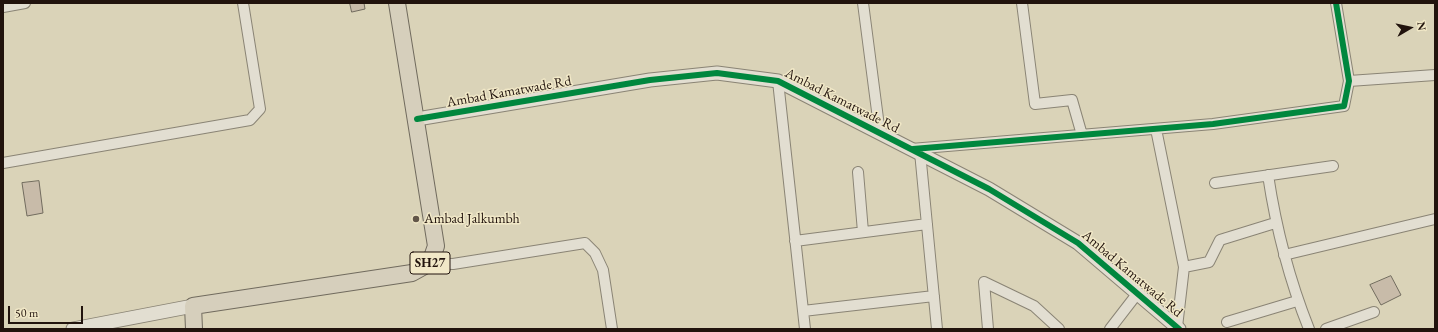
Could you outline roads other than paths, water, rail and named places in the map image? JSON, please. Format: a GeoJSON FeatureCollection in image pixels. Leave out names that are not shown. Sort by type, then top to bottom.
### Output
{"type":"FeatureCollection","features":[{"type":"Feature","properties":{"kind":"main road","name":"SH27"},"geometry":{"type":"LineString","coordinates":[[193,306],[412,273],[430,263],[436,246],[417,119],[397,3]]}},
{"type":"Feature","properties":{"kind":"main road"},"geometry":{"type":"LineString","coordinates":[[193,306],[194,329]]}},
{"type":"Feature","properties":{"kind":"street"},"geometry":{"type":"LineString","coordinates":[[3,7],[25,3]]}},
{"type":"Feature","properties":{"kind":"street"},"geometry":{"type":"LineString","coordinates":[[3,163],[250,120],[260,109],[243,3]]}},
{"type":"Feature","properties":{"kind":"street"},"geometry":{"type":"LineString","coordinates":[[863,3],[880,134]]}},
{"type":"Feature","properties":{"kind":"street"},"geometry":{"type":"LineString","coordinates":[[1022,3],[1035,104],[1072,100],[1082,136]]}},
{"type":"Feature","properties":{"kind":"street"},"geometry":{"type":"LineString","coordinates":[[937,329],[927,224],[915,151],[1213,124],[1344,106],[1349,81],[1336,3]]}},
{"type":"Feature","properties":{"kind":"street","name":"Ambad Kamatwade Rd"},"geometry":{"type":"LineString","coordinates":[[417,119],[650,80],[717,73],[778,82],[989,189],[1078,243],[1178,328]]}},
{"type":"Feature","properties":{"kind":"street"},"geometry":{"type":"LineString","coordinates":[[1349,81],[1435,75]]}},
{"type":"Feature","properties":{"kind":"street"},"geometry":{"type":"LineString","coordinates":[[778,82],[805,329]]}},
{"type":"Feature","properties":{"kind":"street"},"geometry":{"type":"LineString","coordinates":[[1156,129],[1184,267],[1178,328]]}},
{"type":"Feature","properties":{"kind":"street"},"geometry":{"type":"LineString","coordinates":[[1215,183],[1333,166]]}},
{"type":"Feature","properties":{"kind":"street"},"geometry":{"type":"LineString","coordinates":[[858,172],[863,232]]}},
{"type":"Feature","properties":{"kind":"street"},"geometry":{"type":"LineString","coordinates":[[1268,175],[1275,223],[1297,301],[1309,329]]}},
{"type":"Feature","properties":{"kind":"street"},"geometry":{"type":"LineString","coordinates":[[1284,255],[1435,219]]}},
{"type":"Feature","properties":{"kind":"street"},"geometry":{"type":"LineString","coordinates":[[1184,267],[1209,262],[1220,240],[1275,223]]}},
{"type":"Feature","properties":{"kind":"street"},"geometry":{"type":"LineString","coordinates":[[795,240],[927,224]]}},
{"type":"Feature","properties":{"kind":"street"},"geometry":{"type":"LineString","coordinates":[[430,263],[452,264],[585,243],[595,253],[602,270],[612,329]]}},
{"type":"Feature","properties":{"kind":"street"},"geometry":{"type":"LineString","coordinates":[[988,329],[984,282],[1034,306],[1059,329]]}},
{"type":"Feature","properties":{"kind":"street"},"geometry":{"type":"LineString","coordinates":[[1110,329],[1137,294]]}},
{"type":"Feature","properties":{"kind":"street"},"geometry":{"type":"LineString","coordinates":[[803,311],[934,296]]}},
{"type":"Feature","properties":{"kind":"street"},"geometry":{"type":"LineString","coordinates":[[1227,322],[1297,301]]}},
{"type":"Feature","properties":{"kind":"street"},"geometry":{"type":"LineString","coordinates":[[73,329],[193,306]]}},
{"type":"Feature","properties":{"kind":"street"},"geometry":{"type":"LineString","coordinates":[[1326,329],[1374,312]]}},
{"type":"Feature","properties":{"kind":"place","name":"Ambad Jalkumbh"},"geometry":{"type":"Point","coordinates":[416,219]}}]}
